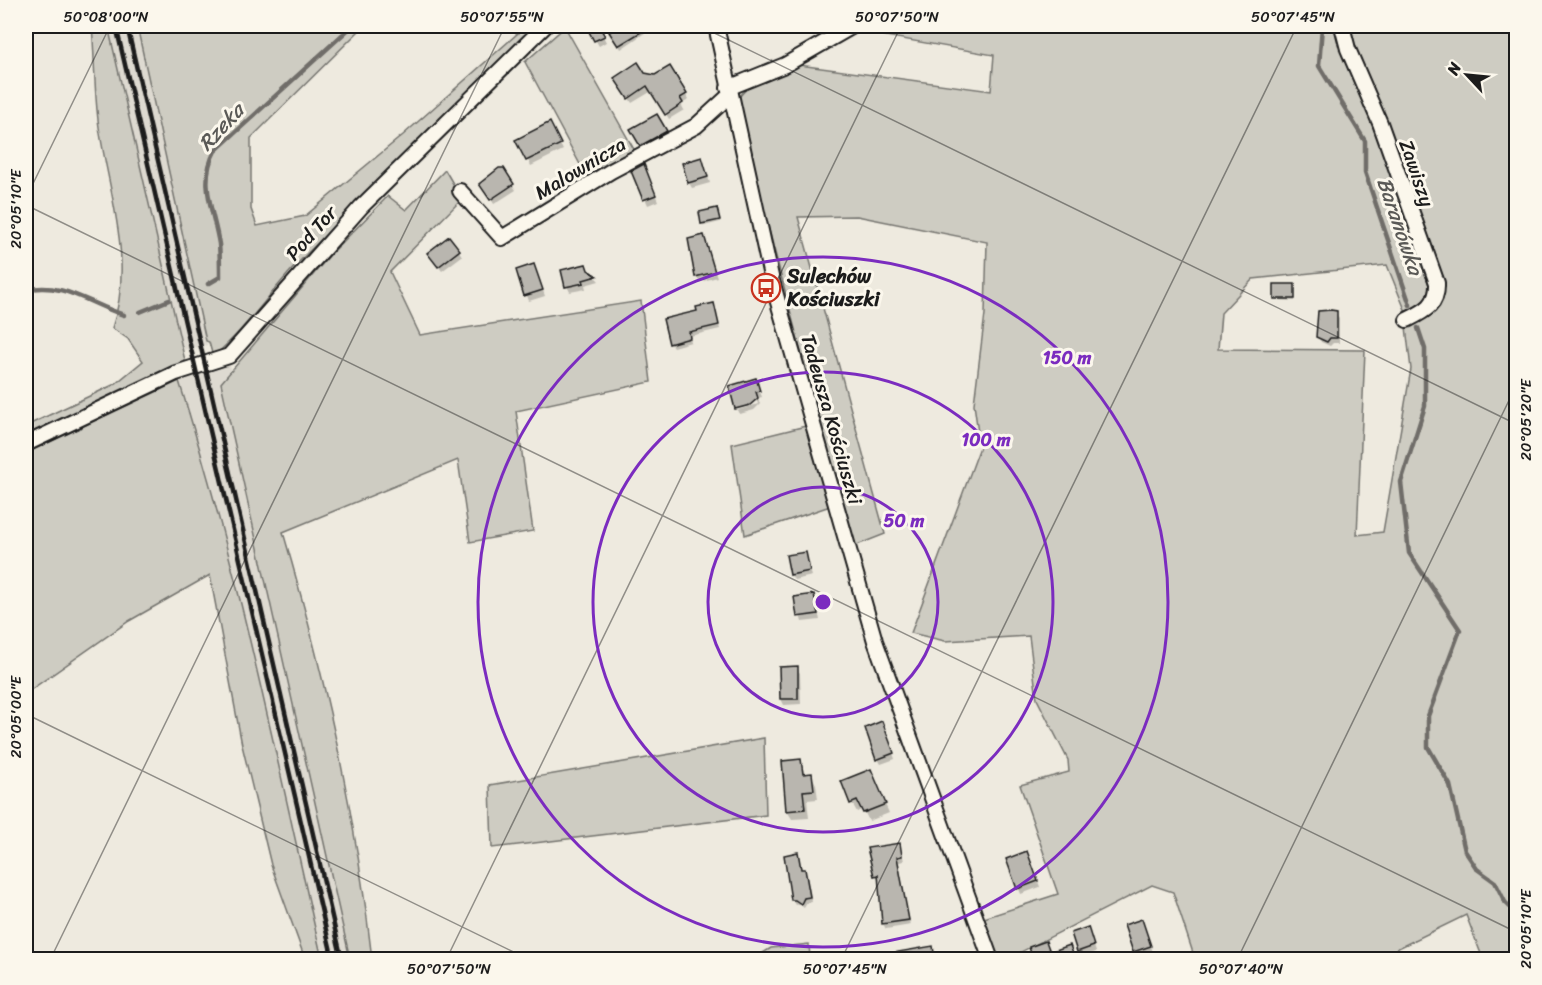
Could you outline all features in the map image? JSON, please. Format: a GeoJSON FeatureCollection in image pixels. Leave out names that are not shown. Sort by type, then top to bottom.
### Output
{"type":"FeatureCollection","features":[{"type":"Feature","properties":{"kind":"street","name":"Pod Tor"},"geometry":{"type":"LineString","coordinates":[[26,444],[176,373],[229,356],[361,207],[545,26]]}},
{"type":"Feature","properties":{"kind":"street","name":"Tadeusza Kościuszki"},"geometry":{"type":"LineString","coordinates":[[716,26],[772,281],[875,641],[991,960]]}},
{"type":"Feature","properties":{"kind":"street"},"geometry":{"type":"LineString","coordinates":[[729,91],[785,65],[853,26]]}},
{"type":"Feature","properties":{"kind":"street","name":"Zawiszy"},"geometry":{"type":"LineString","coordinates":[[1342,26],[1348,49],[1380,123],[1437,282],[1436,298],[1432,305],[1426,311],[1407,320]]}},
{"type":"Feature","properties":{"kind":"street","name":"Malownicza"},"geometry":{"type":"LineString","coordinates":[[460,191],[502,238],[611,171],[696,126],[729,91]]}},
{"type":"Feature","properties":{"kind":"shaded area"},"geometry":{"type":"Polygon","coordinates":[[[92,26],[108,26],[186,365],[125,389],[26,437],[26,426],[115,384],[143,361],[128,339],[112,328],[121,278],[121,253],[114,202],[97,115],[92,26]]]}},
{"type":"Feature","properties":{"kind":"shaded area"},"geometry":{"type":"Polygon","coordinates":[[[108,26],[137,26],[207,345],[183,350],[108,26]]]}},
{"type":"Feature","properties":{"kind":"shaded area"},"geometry":{"type":"Polygon","coordinates":[[[137,26],[364,26],[251,138],[251,209],[257,226],[305,216],[403,135],[526,26],[535,26],[299,262],[236,335],[213,357],[209,342],[206,341],[137,26]]]}},
{"type":"Feature","properties":{"kind":"shaded area"},"geometry":{"type":"Polygon","coordinates":[[[866,26],[1338,26],[1377,129],[1431,291],[1426,305],[1406,312],[1387,265],[1253,279],[1221,313],[1218,349],[1365,350],[1357,535],[1383,532],[1411,369],[1406,327],[1433,311],[1439,302],[1354,46],[1351,26],[1516,26],[1516,959],[1483,959],[1466,915],[1376,959],[1195,959],[1173,892],[1152,885],[1007,959],[996,959],[981,919],[1058,894],[1020,785],[1069,772],[1068,760],[1037,699],[1029,636],[945,641],[911,633],[980,447],[974,404],[985,314],[987,242],[857,216],[798,217],[885,534],[852,547],[739,115],[738,98],[751,84],[799,65],[991,91],[994,55],[857,31],[866,26]]]}},
{"type":"Feature","properties":{"kind":"shaded area"},"geometry":{"type":"Polygon","coordinates":[[[565,27],[636,153],[589,181],[525,62],[565,27]]]}},
{"type":"Feature","properties":{"kind":"shaded area"},"geometry":{"type":"Polygon","coordinates":[[[445,170],[462,199],[390,272],[420,335],[641,301],[651,382],[516,411],[533,531],[470,542],[458,460],[283,532],[325,690],[357,851],[372,959],[350,959],[221,383],[330,255],[388,196],[406,210],[445,170]]]}},
{"type":"Feature","properties":{"kind":"shaded area"},"geometry":{"type":"Polygon","coordinates":[[[230,364],[366,959],[312,959],[179,381],[230,364]]]}},
{"type":"Feature","properties":{"kind":"shaded area"},"geometry":{"type":"Polygon","coordinates":[[[179,381],[201,452],[239,596],[322,959],[305,959],[271,865],[242,745],[210,575],[129,621],[26,693],[26,453],[179,381]]]}},
{"type":"Feature","properties":{"kind":"shaded area"},"geometry":{"type":"Polygon","coordinates":[[[810,425],[836,504],[745,535],[732,444],[810,425]]]}},
{"type":"Feature","properties":{"kind":"shaded area"},"geometry":{"type":"Polygon","coordinates":[[[764,738],[766,815],[492,848],[490,785],[764,738]]]}},
{"type":"Feature","properties":{"kind":"shaded area"},"geometry":{"type":"Polygon","coordinates":[[[809,944],[810,959],[753,959],[771,948],[809,944]]]}},
{"type":"Feature","properties":{"kind":"building"},"geometry":{"type":"Polygon","coordinates":[[[586,26],[599,26],[605,36],[594,41],[586,26]]]}},
{"type":"Feature","properties":{"kind":"building"},"geometry":{"type":"Polygon","coordinates":[[[619,26],[651,26],[618,46],[609,32],[619,26]]]}},
{"type":"Feature","properties":{"kind":"building"},"geometry":{"type":"Polygon","coordinates":[[[638,62],[645,73],[655,75],[670,66],[687,94],[680,98],[683,103],[665,115],[647,86],[628,99],[614,78],[638,62]]]}},
{"type":"Feature","properties":{"kind":"building"},"geometry":{"type":"Polygon","coordinates":[[[657,114],[667,131],[640,146],[630,129],[657,114]]]}},
{"type":"Feature","properties":{"kind":"building"},"geometry":{"type":"Polygon","coordinates":[[[550,122],[561,144],[526,161],[515,140],[550,122]]]}},
{"type":"Feature","properties":{"kind":"building"},"geometry":{"type":"Polygon","coordinates":[[[702,157],[708,177],[688,183],[682,163],[702,157]]]}},
{"type":"Feature","properties":{"kind":"building"},"geometry":{"type":"Polygon","coordinates":[[[644,164],[656,195],[643,200],[631,171],[644,164]]]}},
{"type":"Feature","properties":{"kind":"building"},"geometry":{"type":"Polygon","coordinates":[[[499,168],[504,168],[514,184],[490,200],[479,184],[499,168]]]}},
{"type":"Feature","properties":{"kind":"building"},"geometry":{"type":"Polygon","coordinates":[[[717,208],[720,220],[701,224],[699,212],[717,208]]]}},
{"type":"Feature","properties":{"kind":"building"},"geometry":{"type":"Polygon","coordinates":[[[704,235],[715,272],[695,277],[688,239],[704,235]]]}},
{"type":"Feature","properties":{"kind":"building"},"geometry":{"type":"Polygon","coordinates":[[[449,236],[460,250],[438,267],[427,253],[449,236]]]}},
{"type":"Feature","properties":{"kind":"building"},"geometry":{"type":"Polygon","coordinates":[[[534,264],[543,290],[524,296],[516,270],[534,264]]]}},
{"type":"Feature","properties":{"kind":"building"},"geometry":{"type":"Polygon","coordinates":[[[586,264],[588,270],[597,276],[583,280],[584,283],[565,287],[561,270],[586,264]]]}},
{"type":"Feature","properties":{"kind":"building"},"geometry":{"type":"Polygon","coordinates":[[[1274,284],[1295,284],[1295,299],[1274,299],[1274,284]]]}},
{"type":"Feature","properties":{"kind":"building"},"geometry":{"type":"Polygon","coordinates":[[[714,303],[719,325],[689,332],[690,338],[669,344],[663,319],[697,311],[696,307],[714,303]]]}},
{"type":"Feature","properties":{"kind":"building"},"geometry":{"type":"Polygon","coordinates":[[[1318,311],[1337,311],[1337,338],[1330,338],[1327,342],[1316,337],[1318,311]]]}},
{"type":"Feature","properties":{"kind":"building"},"geometry":{"type":"Polygon","coordinates":[[[756,378],[760,391],[756,392],[758,398],[750,405],[735,409],[729,386],[756,378]]]}},
{"type":"Feature","properties":{"kind":"building"},"geometry":{"type":"Polygon","coordinates":[[[806,552],[810,571],[790,575],[786,555],[806,552]]]}},
{"type":"Feature","properties":{"kind":"building"},"geometry":{"type":"Polygon","coordinates":[[[814,594],[818,614],[797,617],[794,597],[814,594]]]}},
{"type":"Feature","properties":{"kind":"building"},"geometry":{"type":"Polygon","coordinates":[[[798,666],[798,699],[780,699],[779,667],[798,666]]]}},
{"type":"Feature","properties":{"kind":"building"},"geometry":{"type":"Polygon","coordinates":[[[882,721],[894,753],[876,760],[865,728],[882,721]]]}},
{"type":"Feature","properties":{"kind":"building"},"geometry":{"type":"Polygon","coordinates":[[[801,759],[803,774],[812,773],[814,790],[803,791],[805,809],[786,811],[782,761],[801,759]]]}},
{"type":"Feature","properties":{"kind":"building"},"geometry":{"type":"Polygon","coordinates":[[[871,769],[886,804],[863,813],[857,801],[850,804],[841,781],[871,769]]]}},
{"type":"Feature","properties":{"kind":"building"},"geometry":{"type":"Polygon","coordinates":[[[900,843],[902,856],[897,857],[909,920],[882,924],[878,875],[874,876],[867,848],[900,843]]]}},
{"type":"Feature","properties":{"kind":"building"},"geometry":{"type":"Polygon","coordinates":[[[1027,851],[1038,881],[1017,889],[1006,859],[1027,851]]]}},
{"type":"Feature","properties":{"kind":"building"},"geometry":{"type":"Polygon","coordinates":[[[798,852],[801,869],[805,869],[810,897],[804,898],[801,904],[791,900],[784,855],[798,852]]]}},
{"type":"Feature","properties":{"kind":"building"},"geometry":{"type":"Polygon","coordinates":[[[1142,919],[1151,946],[1133,952],[1124,925],[1142,919]]]}},
{"type":"Feature","properties":{"kind":"building"},"geometry":{"type":"Polygon","coordinates":[[[1088,927],[1094,946],[1077,952],[1071,933],[1088,927]]]}},
{"type":"Feature","properties":{"kind":"building"},"geometry":{"type":"Polygon","coordinates":[[[1046,941],[1050,952],[1070,945],[1075,960],[1033,960],[1029,947],[1046,941]]]}},
{"type":"Feature","properties":{"kind":"building"},"geometry":{"type":"Polygon","coordinates":[[[933,946],[935,960],[893,960],[892,953],[933,946]]]}},
{"type":"Feature","properties":{"kind":"waterway","name":"Rzeka"},"geometry":{"type":"LineString","coordinates":[[208,284],[220,277],[219,244],[207,186],[210,163],[215,151],[352,26]]}},
{"type":"Feature","properties":{"kind":"waterway","name":"Baranówka"},"geometry":{"type":"LineString","coordinates":[[1322,26],[1319,66],[1365,141],[1365,172],[1410,305]]}},
{"type":"Feature","properties":{"kind":"waterway","name":"Rzeka"},"geometry":{"type":"LineString","coordinates":[[26,290],[39,288],[64,291],[124,315]]}},
{"type":"Feature","properties":{"kind":"waterway","name":"Rzeka"},"geometry":{"type":"LineString","coordinates":[[140,312],[169,300]]}},
{"type":"Feature","properties":{"kind":"waterway","name":"Baranówka"},"geometry":{"type":"LineString","coordinates":[[1418,328],[1425,349],[1425,406],[1401,482],[1409,553],[1460,630],[1428,716],[1428,747],[1450,785],[1465,851],[1477,869],[1495,882],[1505,902],[1516,913]]}},
{"type":"Feature","properties":{"kind":"railway"},"geometry":{"type":"LineString","coordinates":[[116,26],[333,960]]}},
{"type":"Feature","properties":{"kind":"railway"},"geometry":{"type":"LineString","coordinates":[[127,26],[342,960]]}},
{"type":"Feature","properties":{"kind":"place","name":"Sulechów Kościuszki"},"geometry":{"type":"Point","coordinates":[766,288]}}]}
